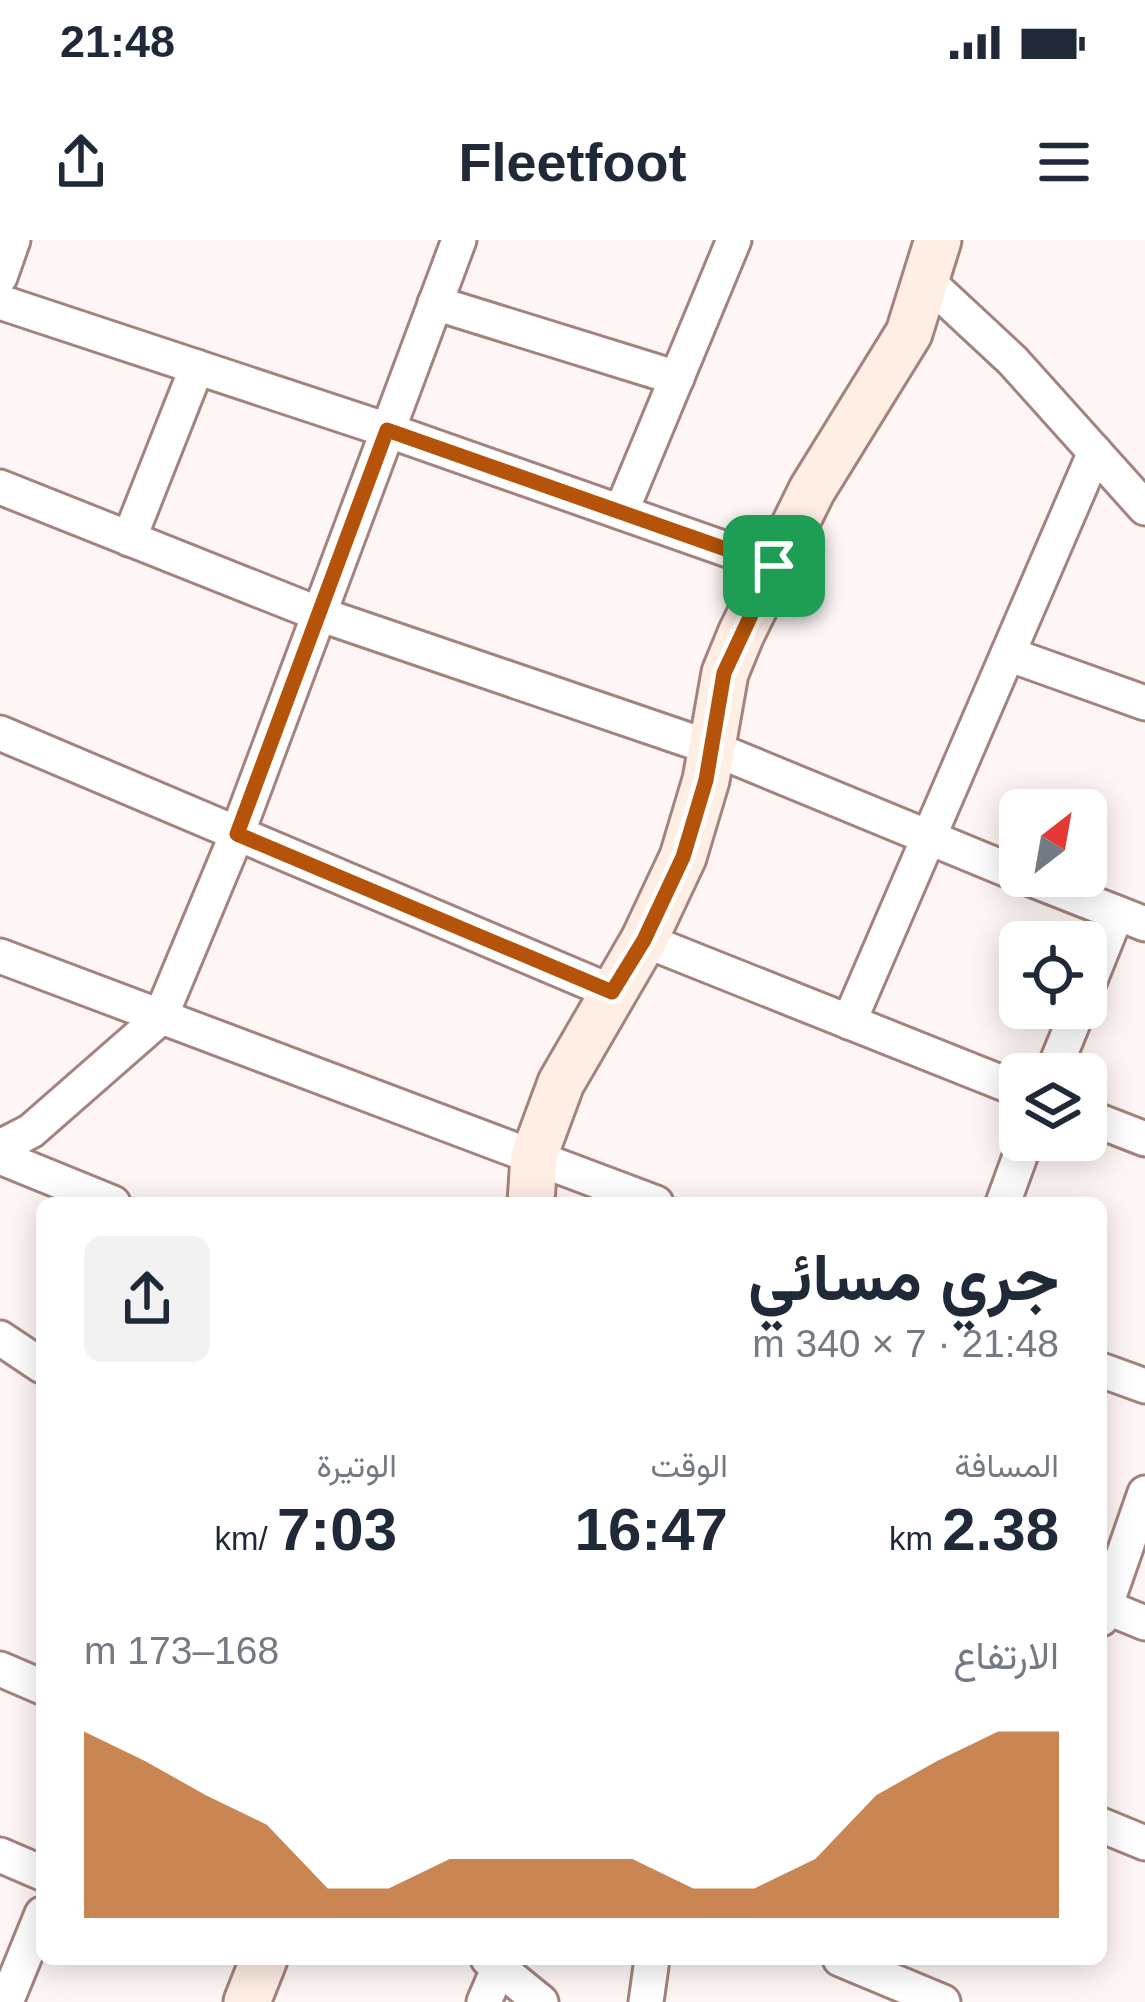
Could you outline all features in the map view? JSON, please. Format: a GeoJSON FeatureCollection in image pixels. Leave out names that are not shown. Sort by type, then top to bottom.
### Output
{"type":"FeatureCollection","features":[{"type":"Feature","properties":{"kind":"street"},"geometry":{"type":"LineString","coordinates":[[0,277],[14,240]]}},
{"type":"Feature","properties":{"kind":"street"},"geometry":{"type":"LineString","coordinates":[[0,1147],[31,1131],[160,1018],[237,834],[458,240]]}},
{"type":"Feature","properties":{"kind":"street"},"geometry":{"type":"LineString","coordinates":[[621,512],[734,240]]}},
{"type":"Feature","properties":{"kind":"street"},"geometry":{"type":"LineString","coordinates":[[932,260],[1013,361],[1145,508]]}},
{"type":"Feature","properties":{"kind":"street"},"geometry":{"type":"LineString","coordinates":[[531,1197],[534,1156],[562,1083],[644,940],[683,857],[712,748],[724,673],[812,490],[909,333],[932,260]]}},
{"type":"Feature","properties":{"kind":"street"},"geometry":{"type":"LineString","coordinates":[[0,302],[387,430],[774,566]]}},
{"type":"Feature","properties":{"kind":"street"},"geometry":{"type":"LineString","coordinates":[[435,303],[677,378]]}},
{"type":"Feature","properties":{"kind":"street"},"geometry":{"type":"LineString","coordinates":[[129,539],[197,367]]}},
{"type":"Feature","properties":{"kind":"street"},"geometry":{"type":"LineString","coordinates":[[849,1022],[1095,452]]}},
{"type":"Feature","properties":{"kind":"street"},"geometry":{"type":"LineString","coordinates":[[0,487],[319,614],[712,748],[999,866]]}},
{"type":"Feature","properties":{"kind":"street"},"geometry":{"type":"LineString","coordinates":[[1008,654],[1145,703]]}},
{"type":"Feature","properties":{"kind":"street"},"geometry":{"type":"LineString","coordinates":[[0,734],[612,992]]}},
{"type":"Feature","properties":{"kind":"street"},"geometry":{"type":"LineString","coordinates":[[1078,897],[1131,918],[1107,956]]}},
{"type":"Feature","properties":{"kind":"street"},"geometry":{"type":"LineString","coordinates":[[644,940],[999,1082]]}},
{"type":"Feature","properties":{"kind":"street"},"geometry":{"type":"LineString","coordinates":[[0,956],[640,1197]]}},
{"type":"Feature","properties":{"kind":"street"},"geometry":{"type":"LineString","coordinates":[[1107,1124],[1145,1139]]}},
{"type":"Feature","properties":{"kind":"street"},"geometry":{"type":"LineString","coordinates":[[0,1157],[97,1197]]}},
{"type":"Feature","properties":{"kind":"street"},"geometry":{"type":"LineString","coordinates":[[1005,1197],[1018,1161]]}},
{"type":"Feature","properties":{"kind":"street"},"geometry":{"type":"LineString","coordinates":[[0,1338],[36,1362]]}},
{"type":"Feature","properties":{"kind":"street"},"geometry":{"type":"LineString","coordinates":[[1107,1372],[1145,1387]]}},
{"type":"Feature","properties":{"kind":"street"},"geometry":{"type":"LineString","coordinates":[[1107,1596],[1145,1493]]}},
{"type":"Feature","properties":{"kind":"street"},"geometry":{"type":"LineString","coordinates":[[1107,1611],[1145,1622]]}},
{"type":"Feature","properties":{"kind":"street"},"geometry":{"type":"LineString","coordinates":[[0,1669],[36,1685]]}},
{"type":"Feature","properties":{"kind":"street"},"geometry":{"type":"LineString","coordinates":[[1107,1827],[1145,1843]]}},
{"type":"Feature","properties":{"kind":"street"},"geometry":{"type":"LineString","coordinates":[[0,1855],[36,1870]]}},
{"type":"Feature","properties":{"kind":"street"},"geometry":{"type":"LineString","coordinates":[[6,2002],[36,1929]]}},
{"type":"Feature","properties":{"kind":"street"},"geometry":{"type":"LineString","coordinates":[[484,2002],[493,1965]]}},
{"type":"Feature","properties":{"kind":"street"},"geometry":{"type":"LineString","coordinates":[[495,1965],[541,2002]]}},
{"type":"Feature","properties":{"kind":"street"},"geometry":{"type":"LineString","coordinates":[[646,2002],[651,1965]]}},
{"type":"Feature","properties":{"kind":"street"},"geometry":{"type":"LineString","coordinates":[[872,1978],[943,2002]]}},
{"type":"Feature","properties":{"kind":"route"},"geometry":{"type":"LineString","coordinates":[[387,430],[774,566],[724,673],[706,780],[683,857],[644,940],[612,992],[237,834],[387,430]]}}]}
